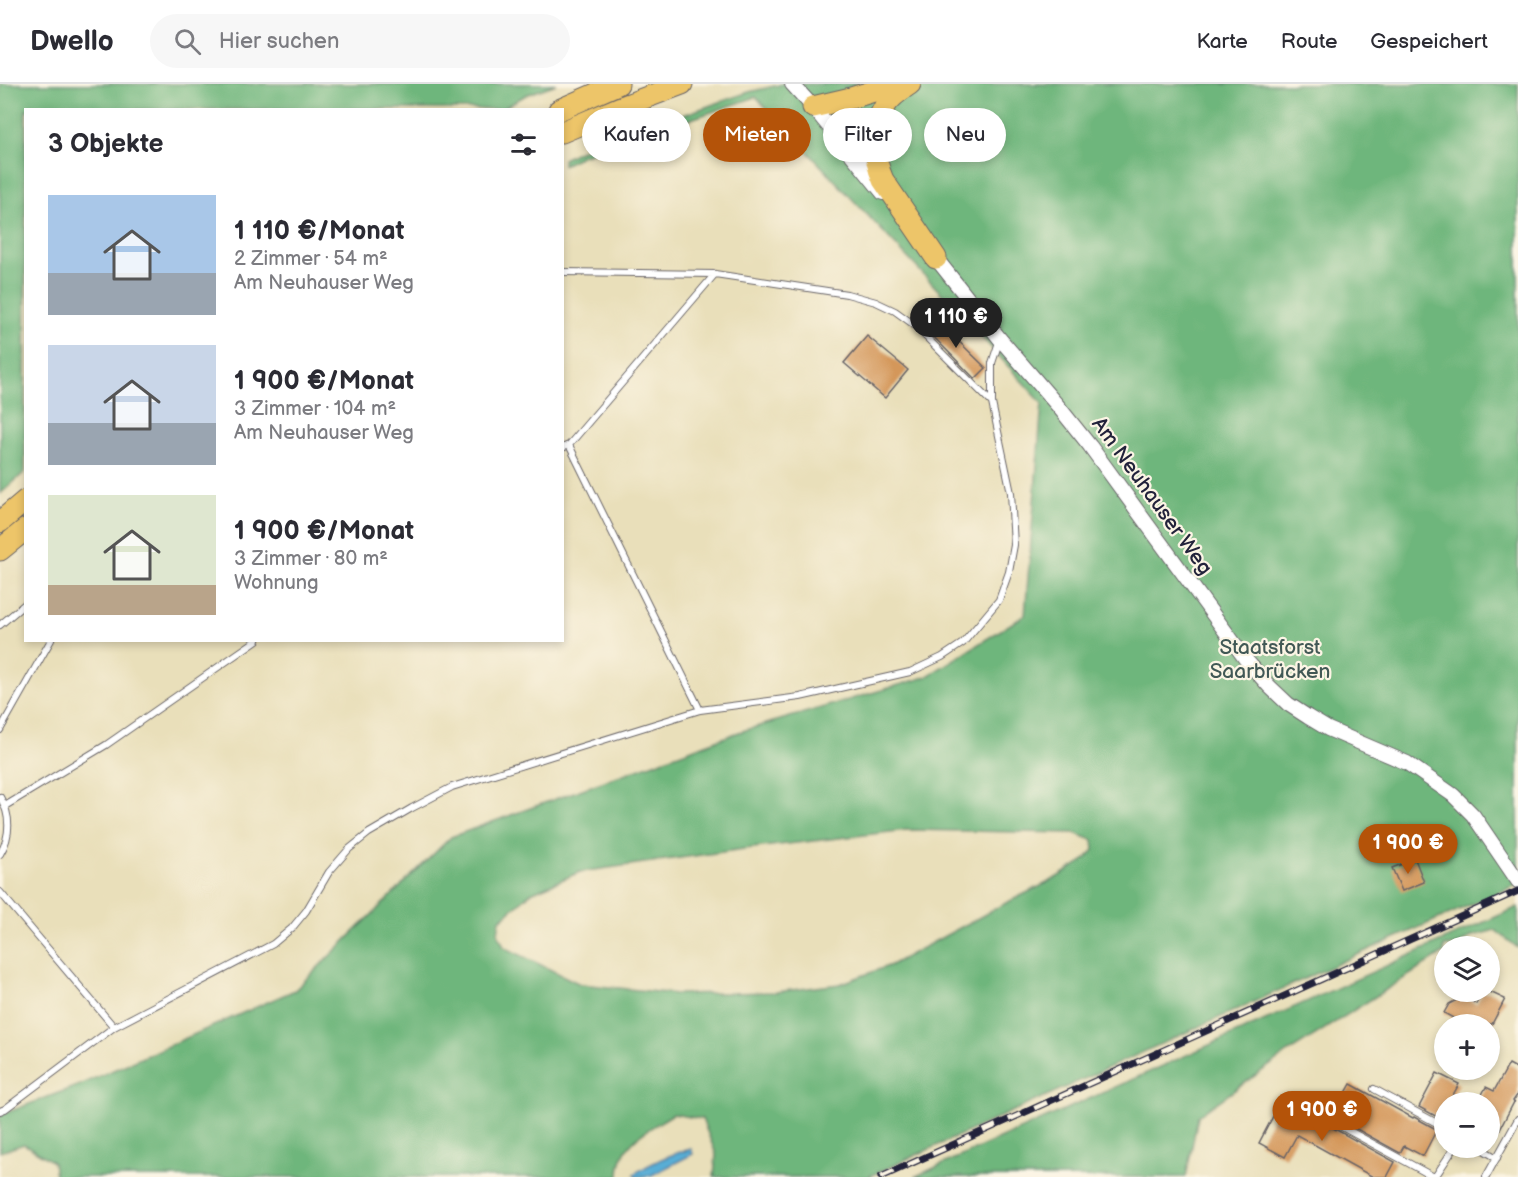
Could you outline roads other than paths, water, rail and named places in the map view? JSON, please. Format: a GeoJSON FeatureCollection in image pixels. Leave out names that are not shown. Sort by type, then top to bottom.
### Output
{"type":"FeatureCollection","features":[{"type":"Feature","properties":{"kind":"highway"},"geometry":{"type":"LineString","coordinates":[[564,108],[618,84]]}},
{"type":"Feature","properties":{"kind":"highway"},"geometry":{"type":"LineString","coordinates":[[564,131],[682,84]]}},
{"type":"Feature","properties":{"kind":"highway"},"geometry":{"type":"LineString","coordinates":[[813,107],[897,84]]}},
{"type":"Feature","properties":{"kind":"highway"},"geometry":{"type":"LineString","coordinates":[[910,84],[885,105],[878,120],[875,155],[883,180],[936,258]]}},
{"type":"Feature","properties":{"kind":"highway"},"geometry":{"type":"LineString","coordinates":[[0,522],[24,502]]}},
{"type":"Feature","properties":{"kind":"highway"},"geometry":{"type":"LineString","coordinates":[[0,550],[24,531]]}},
{"type":"Feature","properties":{"kind":"street","name":"Am Neuhauser Weg"},"geometry":{"type":"LineString","coordinates":[[792,84],[1090,446],[1247,661],[1269,686],[1288,704],[1328,729],[1407,763],[1453,795],[1473,815],[1518,881]]}},
{"type":"Feature","properties":{"kind":"lane"},"geometry":{"type":"LineString","coordinates":[[564,272],[715,274],[847,294],[876,302],[895,311],[913,324],[992,403]]}},
{"type":"Feature","properties":{"kind":"lane"},"geometry":{"type":"LineString","coordinates":[[700,710],[566,446],[715,274]]}},
{"type":"Feature","properties":{"kind":"lane"},"geometry":{"type":"LineString","coordinates":[[913,324],[923,314],[929,312],[963,316],[979,312]]}},
{"type":"Feature","properties":{"kind":"lane"},"geometry":{"type":"LineString","coordinates":[[0,1111],[114,1027],[273,944],[292,928],[306,911],[329,872],[350,849],[369,833],[452,787],[700,710],[800,697],[910,672],[942,657],[963,642],[999,600],[1009,572],[1014,545],[1011,493],[992,403],[992,363],[1000,339]]}},
{"type":"Feature","properties":{"kind":"lane"},"geometry":{"type":"LineString","coordinates":[[0,625],[24,605]]}},
{"type":"Feature","properties":{"kind":"lane"},"geometry":{"type":"LineString","coordinates":[[0,730],[50,642]]}},
{"type":"Feature","properties":{"kind":"lane"},"geometry":{"type":"LineString","coordinates":[[5,806],[106,745],[254,642]]}},
{"type":"Feature","properties":{"kind":"lane"},"geometry":{"type":"LineString","coordinates":[[0,797],[5,806],[9,826],[8,837],[0,854]]}},
{"type":"Feature","properties":{"kind":"lane"},"geometry":{"type":"LineString","coordinates":[[0,892],[114,1027]]}},
{"type":"Feature","properties":{"kind":"lane"},"geometry":{"type":"LineString","coordinates":[[1374,1089],[1434,1122]]}},
{"type":"Feature","properties":{"kind":"lane"},"geometry":{"type":"LineString","coordinates":[[1298,1103],[1435,1177],[1447,1158]]}},
{"type":"Feature","properties":{"kind":"lane"},"geometry":{"type":"LineString","coordinates":[[1500,1152],[1518,1119]]}},
{"type":"Feature","properties":{"kind":"lane"},"geometry":{"type":"LineString","coordinates":[[1486,1177],[1497,1158]]}},
{"type":"Feature","properties":{"kind":"water"},"geometry":{"type":"Polygon","coordinates":[[[691,1149],[693,1154],[652,1175],[636,1177],[634,1174],[661,1159],[691,1149]]]}},
{"type":"Feature","properties":{"kind":"railway"},"geometry":{"type":"LineString","coordinates":[[881,1177],[1518,891]]}},
{"type":"Feature","properties":{"kind":"park label","name":"Staatsforst Saarbrücken"},"geometry":{"type":"Point","coordinates":[1270,659]}}]}
